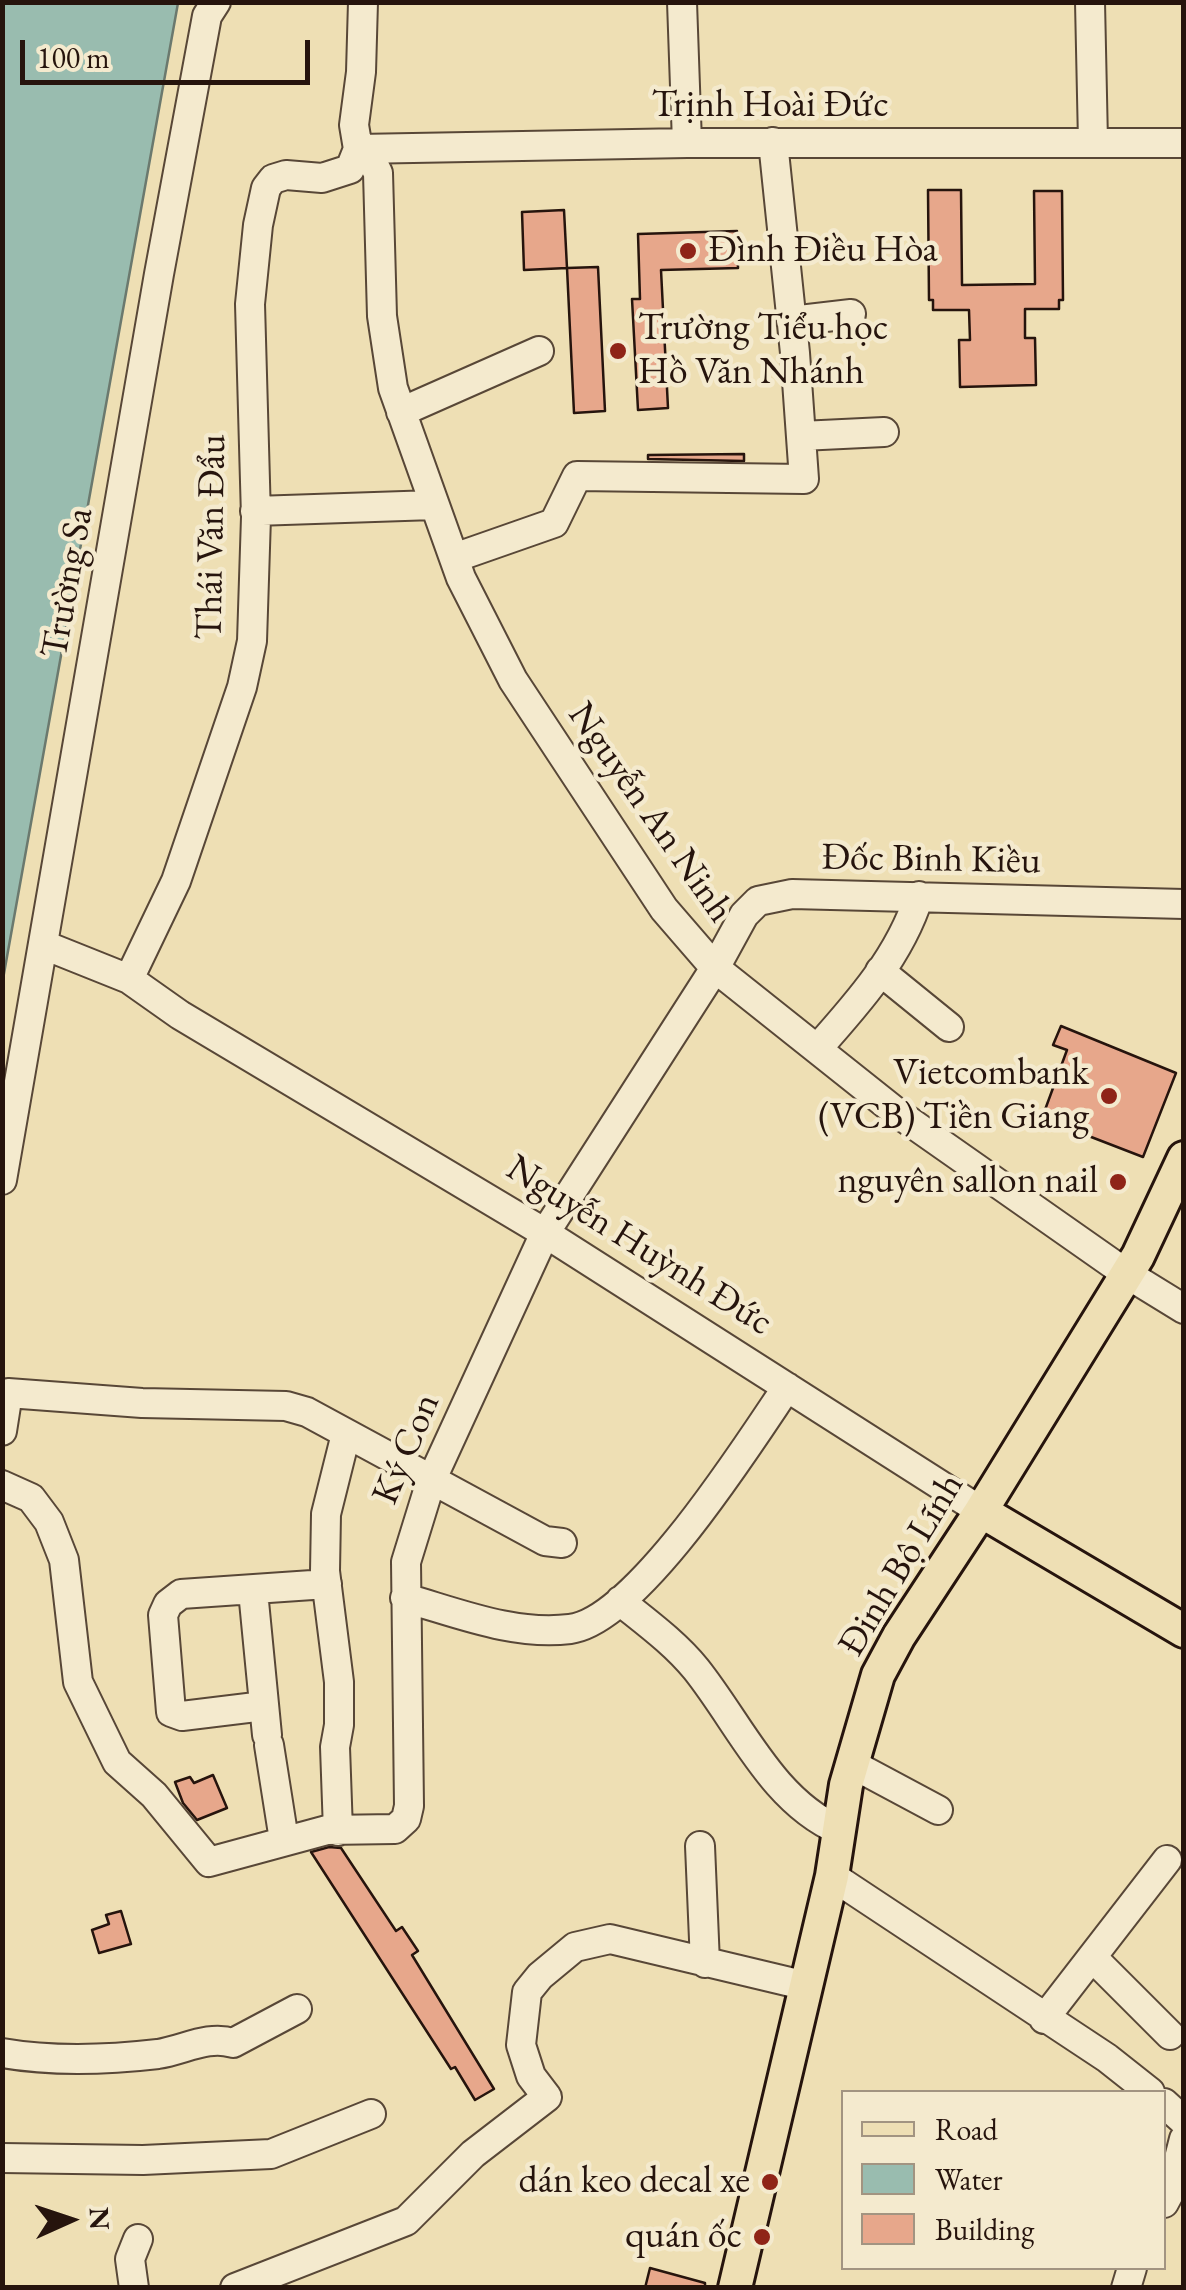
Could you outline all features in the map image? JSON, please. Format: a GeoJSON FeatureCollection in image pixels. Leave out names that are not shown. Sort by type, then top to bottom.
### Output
{"type":"FeatureCollection","features":[{"type":"Feature","properties":{"kind":"main road","name":"Đinh Bộ Lĩnh"},"geometry":{"type":"LineString","coordinates":[[735,2288],[832,1876],[852,1764],[878,1674],[898,1636],[981,1511],[1127,1274],[1184,1158]]}},
{"type":"Feature","properties":{"kind":"main road","name":"Nguyễn Huỳnh Đức"},"geometry":{"type":"LineString","coordinates":[[981,1511],[1184,1631]]}},
{"type":"Feature","properties":{"kind":"street","name":"Trường Sa"},"geometry":{"type":"LineString","coordinates":[[2,1180],[159,274],[207,16],[216,2]]}},
{"type":"Feature","properties":{"kind":"street","name":"Nguyễn An Ninh"},"geometry":{"type":"LineString","coordinates":[[363,2],[354,125],[362,150],[378,174],[382,316],[393,388],[454,558],[513,680],[664,909],[715,968],[896,1112],[1127,1274],[1184,1309]]}},
{"type":"Feature","properties":{"kind":"street"},"geometry":{"type":"LineString","coordinates":[[682,2],[687,143]]}},
{"type":"Feature","properties":{"kind":"street"},"geometry":{"type":"LineString","coordinates":[[1090,2],[1093,142]]}},
{"type":"Feature","properties":{"kind":"street","name":"Trịnh Hoài Đức"},"geometry":{"type":"LineString","coordinates":[[362,150],[773,142],[1184,143]]}},
{"type":"Feature","properties":{"kind":"street"},"geometry":{"type":"LineString","coordinates":[[454,558],[554,524],[577,476],[804,479],[773,142]]}},
{"type":"Feature","properties":{"kind":"street","name":"Thái Văn Đẩu"},"geometry":{"type":"LineString","coordinates":[[129,978],[176,880],[242,687],[252,641],[256,512],[250,304],[266,188],[273,179],[286,175],[322,178],[344,172],[362,150]]}},
{"type":"Feature","properties":{"kind":"street"},"geometry":{"type":"LineString","coordinates":[[791,321],[851,314]]}},
{"type":"Feature","properties":{"kind":"street"},"geometry":{"type":"LineString","coordinates":[[401,412],[539,351]]}},
{"type":"Feature","properties":{"kind":"street"},"geometry":{"type":"LineString","coordinates":[[801,436],[884,432]]}},
{"type":"Feature","properties":{"kind":"street"},"geometry":{"type":"LineString","coordinates":[[256,512],[434,505]]}},
{"type":"Feature","properties":{"kind":"street","name":"Đốc Binh Kiều"},"geometry":{"type":"LineString","coordinates":[[715,968],[744,915],[758,900],[792,894],[1184,904]]}},
{"type":"Feature","properties":{"kind":"street"},"geometry":{"type":"LineString","coordinates":[[817,1049],[862,999],[909,928],[919,896]]}},
{"type":"Feature","properties":{"kind":"street","name":"Nguyễn Huỳnh Đức"},"geometry":{"type":"LineString","coordinates":[[44,945],[129,978],[180,1016],[545,1234],[981,1511]]}},
{"type":"Feature","properties":{"kind":"street","name":"Ký Con"},"geometry":{"type":"LineString","coordinates":[[2,1486],[31,1498],[49,1522],[64,1560],[78,1682],[117,1762],[154,1795],[209,1862],[284,1840],[338,1830],[395,1829],[406,1819],[410,1806],[405,1598],[409,1548],[430,1482],[545,1234],[715,968]]}},
{"type":"Feature","properties":{"kind":"street"},"geometry":{"type":"LineString","coordinates":[[880,971],[949,1027]]}},
{"type":"Feature","properties":{"kind":"street"},"geometry":{"type":"LineString","coordinates":[[405,1598],[513,1628],[570,1629],[587,1625],[620,1600],[708,1503],[787,1387]]}},
{"type":"Feature","properties":{"kind":"street"},"geometry":{"type":"LineString","coordinates":[[2,1431],[8,1392],[142,1403],[286,1406],[307,1412],[544,1542],[562,1543]]}},
{"type":"Feature","properties":{"kind":"street"},"geometry":{"type":"LineString","coordinates":[[338,1830],[335,1747],[339,1682],[327,1584],[326,1514],[346,1434]]}},
{"type":"Feature","properties":{"kind":"street"},"geometry":{"type":"LineString","coordinates":[[264,1706],[176,1716],[171,1712],[162,1615],[181,1594],[327,1584]]}},
{"type":"Feature","properties":{"kind":"street"},"geometry":{"type":"LineString","coordinates":[[253,1591],[268,1740],[284,1840]]}},
{"type":"Feature","properties":{"kind":"street"},"geometry":{"type":"LineString","coordinates":[[620,1600],[692,1664],[763,1764],[802,1810],[839,1830]]}},
{"type":"Feature","properties":{"kind":"street"},"geometry":{"type":"LineString","coordinates":[[852,1764],[938,1810]]}},
{"type":"Feature","properties":{"kind":"street"},"geometry":{"type":"LineString","coordinates":[[700,1846],[704,1963]]}},
{"type":"Feature","properties":{"kind":"street"},"geometry":{"type":"LineString","coordinates":[[1044,2019],[1167,1860]]}},
{"type":"Feature","properties":{"kind":"street"},"geometry":{"type":"LineString","coordinates":[[832,1876],[1107,2058],[1147,2090]]}},
{"type":"Feature","properties":{"kind":"street"},"geometry":{"type":"LineString","coordinates":[[235,2288],[406,2220],[473,2154],[548,2097],[531,2076],[521,2045],[526,1992],[554,1962],[576,1947],[610,1939],[807,1986]]}},
{"type":"Feature","properties":{"kind":"street"},"geometry":{"type":"LineString","coordinates":[[1092,1957],[1170,2034]]}},
{"type":"Feature","properties":{"kind":"street"},"geometry":{"type":"LineString","coordinates":[[2,2053],[90,2060],[169,2052],[216,2039],[233,2044],[296,2010]]}},
{"type":"Feature","properties":{"kind":"street"},"geometry":{"type":"LineString","coordinates":[[2,2158],[143,2160],[271,2154],[372,2114]]}},
{"type":"Feature","properties":{"kind":"street"},"geometry":{"type":"LineString","coordinates":[[1166,2198],[1184,2140]]}},
{"type":"Feature","properties":{"kind":"street"},"geometry":{"type":"LineString","coordinates":[[134,2288],[130,2260],[138,2239]]}},
{"type":"Feature","properties":{"kind":"water"},"geometry":{"type":"Polygon","coordinates":[[[2,3],[178,3],[3,979],[2,3]]]}},
{"type":"Feature","properties":{"kind":"building"},"geometry":{"type":"Polygon","coordinates":[[[928,190],[961,190],[962,285],[1035,284],[1034,191],[1062,191],[1063,300],[1059,300],[1059,309],[1025,309],[1025,338],[1035,338],[1036,385],[960,387],[959,340],[970,340],[969,310],[933,310],[933,300],[929,300],[928,190]]]}},
{"type":"Feature","properties":{"kind":"building"},"geometry":{"type":"Polygon","coordinates":[[[564,210],[567,268],[524,270],[522,212],[564,210]]]}},
{"type":"Feature","properties":{"kind":"building"},"geometry":{"type":"Polygon","coordinates":[[[737,231],[738,268],[661,270],[668,408],[638,410],[632,299],[640,299],[638,234],[737,231]]]}},
{"type":"Feature","properties":{"kind":"building"},"geometry":{"type":"Polygon","coordinates":[[[598,267],[605,411],[574,413],[567,268],[598,267]]]}},
{"type":"Feature","properties":{"kind":"building"},"geometry":{"type":"Polygon","coordinates":[[[744,454],[744,461],[648,459],[648,455],[744,454]]]}},
{"type":"Feature","properties":{"kind":"building","name":"Vietcombank (VCB) Tiền Giang"},"geometry":{"type":"Polygon","coordinates":[[[1061,1026],[1176,1073],[1143,1157],[1042,1118],[1067,1050],[1053,1045],[1061,1026]]]}},
{"type":"Feature","properties":{"kind":"building"},"geometry":{"type":"Polygon","coordinates":[[[213,1775],[227,1808],[197,1820],[183,1803],[175,1782],[190,1777],[194,1783],[213,1775]]]}},
{"type":"Feature","properties":{"kind":"building"},"geometry":{"type":"Polygon","coordinates":[[[341,1848],[396,1931],[402,1927],[418,1951],[412,1955],[494,2089],[475,2100],[455,2067],[451,2069],[311,1852],[341,1848]]]}},
{"type":"Feature","properties":{"kind":"building"},"geometry":{"type":"Polygon","coordinates":[[[121,1911],[131,1944],[99,1953],[92,1930],[109,1924],[106,1915],[121,1911]]]}},
{"type":"Feature","properties":{"kind":"building"},"geometry":{"type":"Polygon","coordinates":[[[650,2268],[705,2283],[705,2288],[645,2288],[650,2268]]]}},
{"type":"Feature","properties":{"kind":"place","name":"Đình Điều Hòa"},"geometry":{"type":"Point","coordinates":[688,251]}},
{"type":"Feature","properties":{"kind":"place","name":"Trường Tiểu học Hồ Văn Nhánh"},"geometry":{"type":"Point","coordinates":[618,351]}},
{"type":"Feature","properties":{"kind":"place","name":"Vietcombank (VCB) Tiền Giang"},"geometry":{"type":"Point","coordinates":[1109,1096]}},
{"type":"Feature","properties":{"kind":"place","name":"nguyên sallon nail"},"geometry":{"type":"Point","coordinates":[1118,1182]}},
{"type":"Feature","properties":{"kind":"place","name":"dán keo decal xe"},"geometry":{"type":"Point","coordinates":[770,2182]}},
{"type":"Feature","properties":{"kind":"place","name":"quán ốc"},"geometry":{"type":"Point","coordinates":[762,2237]}}]}
